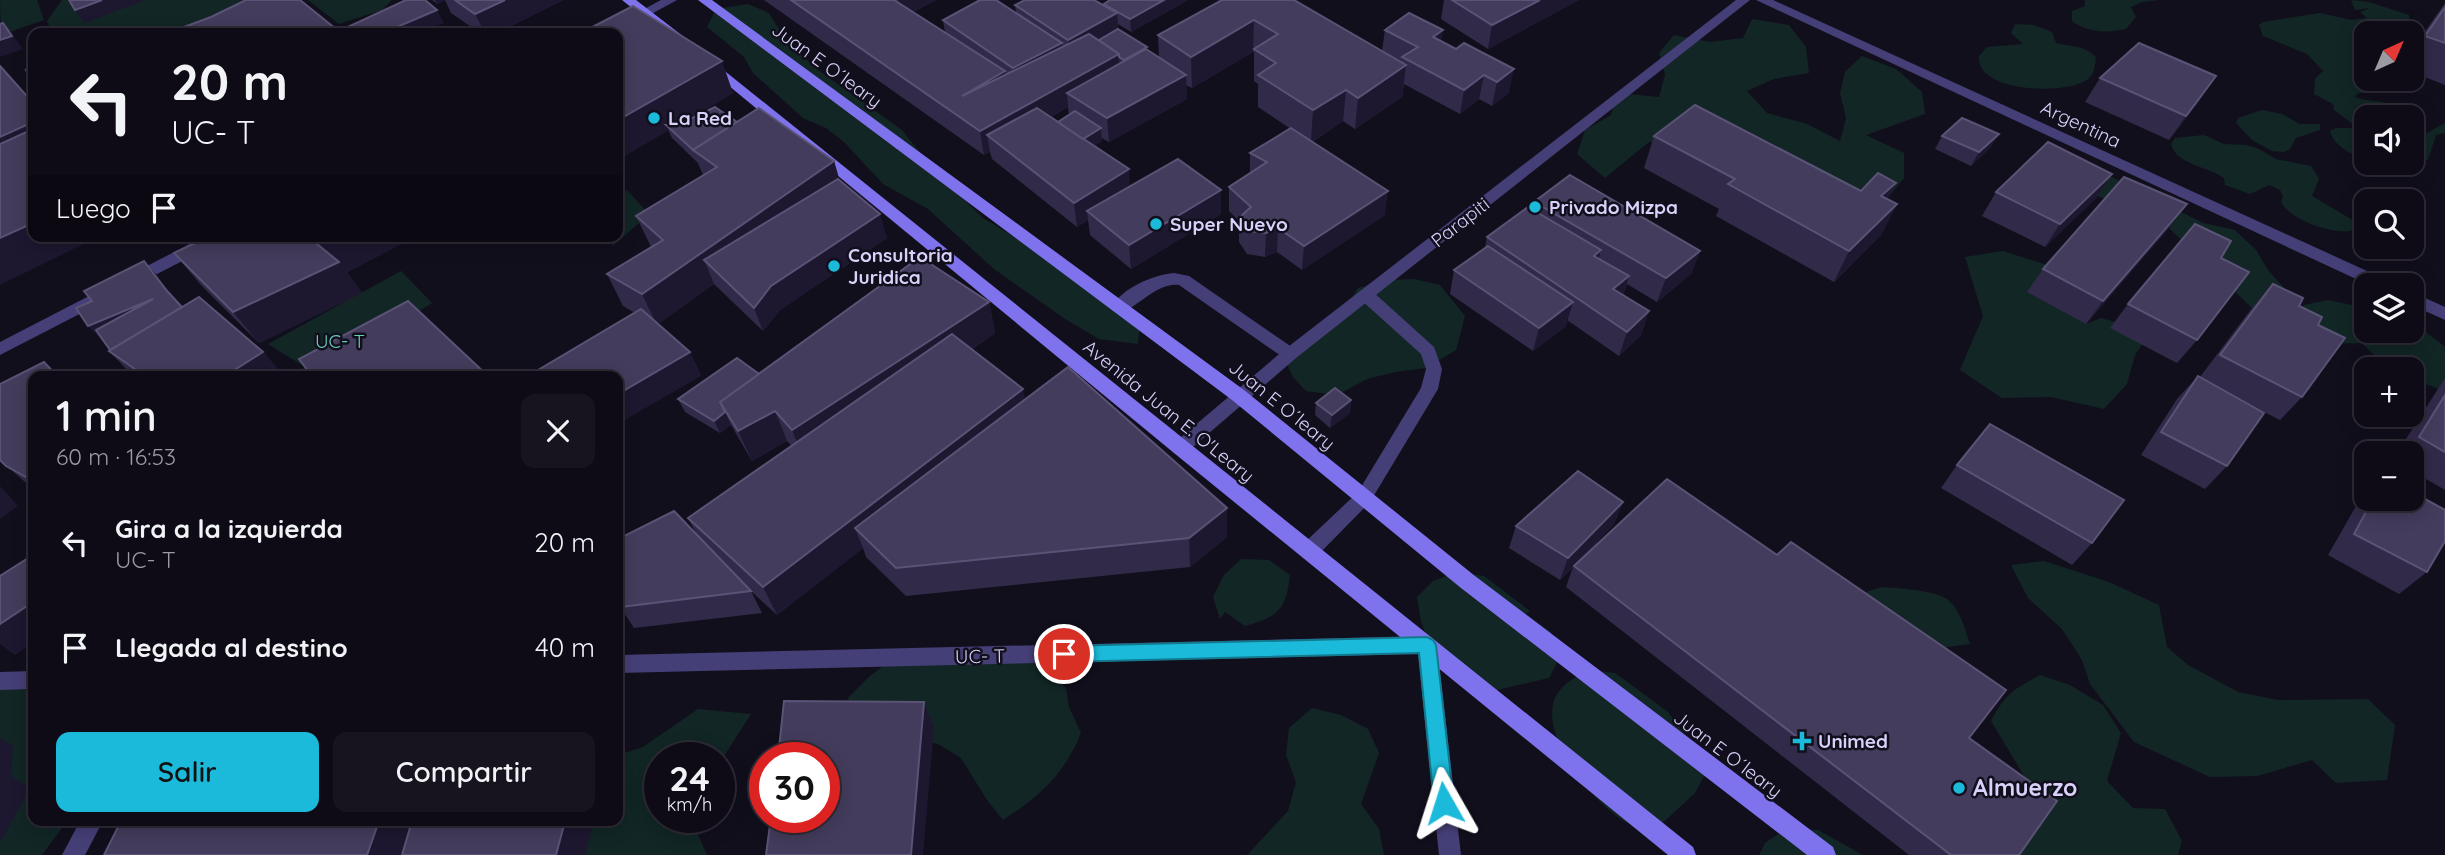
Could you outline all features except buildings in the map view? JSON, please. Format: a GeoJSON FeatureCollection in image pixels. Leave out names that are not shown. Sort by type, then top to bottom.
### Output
{"type":"FeatureCollection","features":[{"type":"Feature","properties":{"kind":"street","name":"Avenida Juan E. O'Leary"},"geometry":{"type":"LineString","coordinates":[[628,0],[648,12],[1180,448],[1685,855]]}},
{"type":"Feature","properties":{"kind":"street"},"geometry":{"type":"LineString","coordinates":[[617,28],[671,0]]}},
{"type":"Feature","properties":{"kind":"street","name":"Juan E O´leary"},"geometry":{"type":"LineString","coordinates":[[704,0],[1238,395],[1468,582],[1825,855]]}},
{"type":"Feature","properties":{"kind":"street","name":"Parapiti"},"geometry":{"type":"LineString","coordinates":[[1180,448],[1238,395],[1744,0]]}},
{"type":"Feature","properties":{"kind":"street","name":"Argentina"},"geometry":{"type":"LineString","coordinates":[[1762,0],[2357,273]]}},
{"type":"Feature","properties":{"kind":"street"},"geometry":{"type":"LineString","coordinates":[[0,349],[206,242]]}},
{"type":"Feature","properties":{"kind":"street"},"geometry":{"type":"LineString","coordinates":[[1119,307],[1159,279],[1172,277],[1183,280],[1290,354]]}},
{"type":"Feature","properties":{"kind":"street"},"geometry":{"type":"LineString","coordinates":[[1308,551],[1364,497],[1429,389],[1434,369],[1428,351],[1366,295]]}},
{"type":"Feature","properties":{"kind":"street"},"geometry":{"type":"LineString","coordinates":[[2424,304],[2445,314]]}},
{"type":"Feature","properties":{"kind":"street"},"geometry":{"type":"LineString","coordinates":[[1427,645],[1450,855]]}},
{"type":"Feature","properties":{"kind":"street","name":"UC- T"},"geometry":{"type":"LineString","coordinates":[[623,664],[1427,645]]}},
{"type":"Feature","properties":{"kind":"street"},"geometry":{"type":"LineString","coordinates":[[0,681],[28,680]]}},
{"type":"Feature","properties":{"kind":"street"},"geometry":{"type":"LineString","coordinates":[[73,855],[89,826]]}},
{"type":"Feature","properties":{"kind":"green space"},"geometry":{"type":"Polygon","coordinates":[[[0,0],[37,0],[44,20],[1,35],[0,0]]]}},
{"type":"Feature","properties":{"kind":"green space"},"geometry":{"type":"Polygon","coordinates":[[[62,0],[298,0],[250,21],[217,28],[50,28],[47,21],[62,0]]]}},
{"type":"Feature","properties":{"kind":"green space"},"geometry":{"type":"Polygon","coordinates":[[[308,0],[392,0],[382,10],[339,24],[308,0]]]}},
{"type":"Feature","properties":{"kind":"green space"},"geometry":{"type":"Polygon","coordinates":[[[2085,0],[2160,0],[2142,2],[2131,7],[2136,17],[2126,29],[2105,31],[2091,30],[2072,21],[2072,11],[2085,6],[2085,0]]]}},
{"type":"Feature","properties":{"kind":"green space"},"geometry":{"type":"Polygon","coordinates":[[[2351,0],[2369,2],[2409,15],[2410,21],[2354,21],[2354,91],[2388,93],[2358,93],[2355,97],[2390,105],[2354,105],[2354,125],[2334,110],[2333,104],[2314,94],[2315,79],[2323,71],[2307,54],[2263,36],[2259,25],[2263,22],[2320,13],[2351,20],[2367,18],[2360,12],[2370,8],[2355,10],[2351,0]]]}},
{"type":"Feature","properties":{"kind":"green space"},"geometry":{"type":"Polygon","coordinates":[[[748,4],[769,13],[787,42],[818,70],[902,130],[934,170],[983,218],[1107,292],[1140,322],[1138,344],[1099,339],[1065,319],[994,269],[928,209],[883,184],[844,142],[826,128],[803,118],[753,73],[744,57],[707,27],[716,9],[748,4]]]}},
{"type":"Feature","properties":{"kind":"green space"},"geometry":{"type":"Polygon","coordinates":[[[1752,19],[1789,25],[1806,47],[1809,73],[1774,79],[1747,91],[1767,113],[1807,124],[1840,141],[1846,118],[1840,93],[1845,72],[1862,56],[1896,69],[1922,92],[1925,114],[1866,135],[1904,153],[1904,178],[1886,200],[1684,137],[1649,142],[1605,178],[1577,154],[1585,130],[1611,115],[1618,93],[1659,97],[1665,75],[1659,53],[1674,35],[1710,42],[1743,38],[1752,19]]]}},
{"type":"Feature","properties":{"kind":"green space"},"geometry":{"type":"Polygon","coordinates":[[[2015,24],[2034,25],[2052,32],[2056,43],[2082,48],[2091,53],[2096,57],[2092,75],[2080,83],[2047,89],[2027,88],[1992,78],[1982,69],[1979,56],[1987,47],[2023,44],[2011,33],[2015,24]]]}},
{"type":"Feature","properties":{"kind":"green space"},"geometry":{"type":"Polygon","coordinates":[[[2262,110],[2282,114],[2300,124],[2320,124],[2320,130],[2296,138],[2290,149],[2284,152],[2272,151],[2252,140],[2236,123],[2238,118],[2262,110]]]}},
{"type":"Feature","properties":{"kind":"green space"},"geometry":{"type":"Polygon","coordinates":[[[2445,123],[2445,133],[2436,135],[2428,160],[2424,159],[2425,134],[2445,123]]]}},
{"type":"Feature","properties":{"kind":"green space"},"geometry":{"type":"Polygon","coordinates":[[[2336,128],[2354,128],[2354,154],[2332,137],[2330,131],[2336,128]]]}},
{"type":"Feature","properties":{"kind":"green space"},"geometry":{"type":"Polygon","coordinates":[[[2204,135],[2224,144],[2246,145],[2276,159],[2311,166],[2319,179],[2312,196],[2351,219],[2354,225],[2351,231],[2333,230],[2293,215],[2281,202],[2283,196],[2280,190],[2269,185],[2250,194],[2225,185],[2224,178],[2218,174],[2179,156],[2171,144],[2175,138],[2204,135]]]}},
{"type":"Feature","properties":{"kind":"green space"},"geometry":{"type":"Polygon","coordinates":[[[2104,173],[2203,223],[2235,230],[2256,250],[2268,270],[2285,289],[2277,301],[2252,308],[2169,228],[2058,178],[2104,173]]]}},
{"type":"Feature","properties":{"kind":"green space"},"geometry":{"type":"Polygon","coordinates":[[[627,190],[649,214],[623,237],[623,193],[627,190]]]}},
{"type":"Feature","properties":{"kind":"green space"},"geometry":{"type":"Polygon","coordinates":[[[2003,251],[2047,265],[2086,324],[2101,318],[2151,332],[2135,355],[2127,384],[2104,409],[2051,397],[2002,398],[1960,370],[1983,316],[1965,257],[2003,251]]]}},
{"type":"Feature","properties":{"kind":"green space","name":"UC- T"},"geometry":{"type":"Polygon","coordinates":[[[401,271],[432,303],[413,315],[349,371],[299,371],[305,367],[268,344],[401,271]]]}},
{"type":"Feature","properties":{"kind":"green space"},"geometry":{"type":"Polygon","coordinates":[[[1414,279],[1440,285],[1465,316],[1456,350],[1426,368],[1367,379],[1337,395],[1306,391],[1293,377],[1284,358],[1341,314],[1358,288],[1385,280],[1414,279]]]}},
{"type":"Feature","properties":{"kind":"green space"},"geometry":{"type":"Polygon","coordinates":[[[2328,300],[2354,305],[2354,343],[2362,343],[2326,344],[2295,307],[2328,300]]]}},
{"type":"Feature","properties":{"kind":"green space"},"geometry":{"type":"Polygon","coordinates":[[[2424,330],[2445,347],[2445,391],[2424,383],[2424,357],[2377,357],[2362,343],[2424,343],[2424,330]]]}},
{"type":"Feature","properties":{"kind":"green space"},"geometry":{"type":"Polygon","coordinates":[[[1241,559],[1269,560],[1290,575],[1286,596],[1278,610],[1265,619],[1245,626],[1225,612],[1220,619],[1213,597],[1224,575],[1241,559]]]}},
{"type":"Feature","properties":{"kind":"green space"},"geometry":{"type":"Polygon","coordinates":[[[2044,561],[2109,582],[2159,605],[2167,647],[2188,665],[2238,692],[2278,700],[2368,699],[2395,725],[2387,780],[2336,783],[2312,760],[2257,776],[2210,777],[2134,742],[2090,684],[2082,660],[2062,629],[2028,598],[2011,565],[2044,561]]]}},
{"type":"Feature","properties":{"kind":"green space"},"geometry":{"type":"Polygon","coordinates":[[[1457,572],[1484,576],[1530,611],[1526,614],[1551,632],[1560,657],[1549,678],[1497,690],[1469,681],[1430,644],[1421,622],[1417,597],[1433,581],[1457,572]]]}},
{"type":"Feature","properties":{"kind":"green space"},"geometry":{"type":"Polygon","coordinates":[[[1881,587],[1925,592],[1947,599],[1959,614],[1970,644],[1925,650],[1860,594],[1881,587]]]}},
{"type":"Feature","properties":{"kind":"green space"},"geometry":{"type":"Polygon","coordinates":[[[896,656],[1012,658],[1044,665],[1066,688],[1069,707],[1081,733],[1067,761],[1040,793],[1003,820],[961,758],[938,744],[856,722],[848,698],[896,656]]]}},
{"type":"Feature","properties":{"kind":"green space"},"geometry":{"type":"Polygon","coordinates":[[[1587,670],[1615,673],[1668,712],[1707,771],[1695,793],[1655,830],[1624,821],[1599,800],[1574,770],[1556,736],[1552,719],[1555,698],[1566,684],[1587,670]]]}},
{"type":"Feature","properties":{"kind":"green space"},"geometry":{"type":"Polygon","coordinates":[[[2040,675],[2070,685],[2103,705],[2121,733],[2107,781],[2133,808],[2165,809],[2182,841],[2178,855],[2011,855],[2036,796],[1991,721],[2011,693],[2040,675]]]}},
{"type":"Feature","properties":{"kind":"green space"},"geometry":{"type":"Polygon","coordinates":[[[0,686],[28,690],[28,826],[63,826],[42,855],[0,855],[0,686]]]}},
{"type":"Feature","properties":{"kind":"green space"},"geometry":{"type":"Polygon","coordinates":[[[1312,708],[1341,715],[1368,729],[1379,753],[1361,804],[1379,829],[1384,855],[1247,855],[1288,811],[1296,782],[1286,755],[1289,728],[1312,708]]]}},
{"type":"Feature","properties":{"kind":"green space"},"geometry":{"type":"Polygon","coordinates":[[[698,709],[751,714],[733,742],[650,742],[698,709]]]}},
{"type":"Feature","properties":{"kind":"green space"},"geometry":{"type":"Polygon","coordinates":[[[644,746],[644,833],[697,833],[707,855],[500,855],[507,826],[623,826],[623,753],[644,746]]]}},
{"type":"Feature","properties":{"kind":"green space"},"geometry":{"type":"Polygon","coordinates":[[[1786,829],[1818,830],[1863,855],[1759,855],[1765,843],[1786,829]]]}},
{"type":"Feature","properties":{"kind":"place","name":"La Red"},"geometry":{"type":"Point","coordinates":[654,118]}},
{"type":"Feature","properties":{"kind":"place","name":"Privado Mizpa"},"geometry":{"type":"Point","coordinates":[1535,207]}},
{"type":"Feature","properties":{"kind":"place","name":"Super Nuevo"},"geometry":{"type":"Point","coordinates":[1156,224]}},
{"type":"Feature","properties":{"kind":"place","name":"Consultoria Juridica"},"geometry":{"type":"Point","coordinates":[834,266]}},
{"type":"Feature","properties":{"kind":"place","name":"Unimed"},"geometry":{"type":"Point","coordinates":[1802,741]}},
{"type":"Feature","properties":{"kind":"place","name":"Almuerzo"},"geometry":{"type":"Point","coordinates":[1959,788]}},
{"type":"Feature","properties":{"kind":"route"},"geometry":{"type":"LineString","coordinates":[[1064,654],[1427,645],[1444,803]]}}]}
